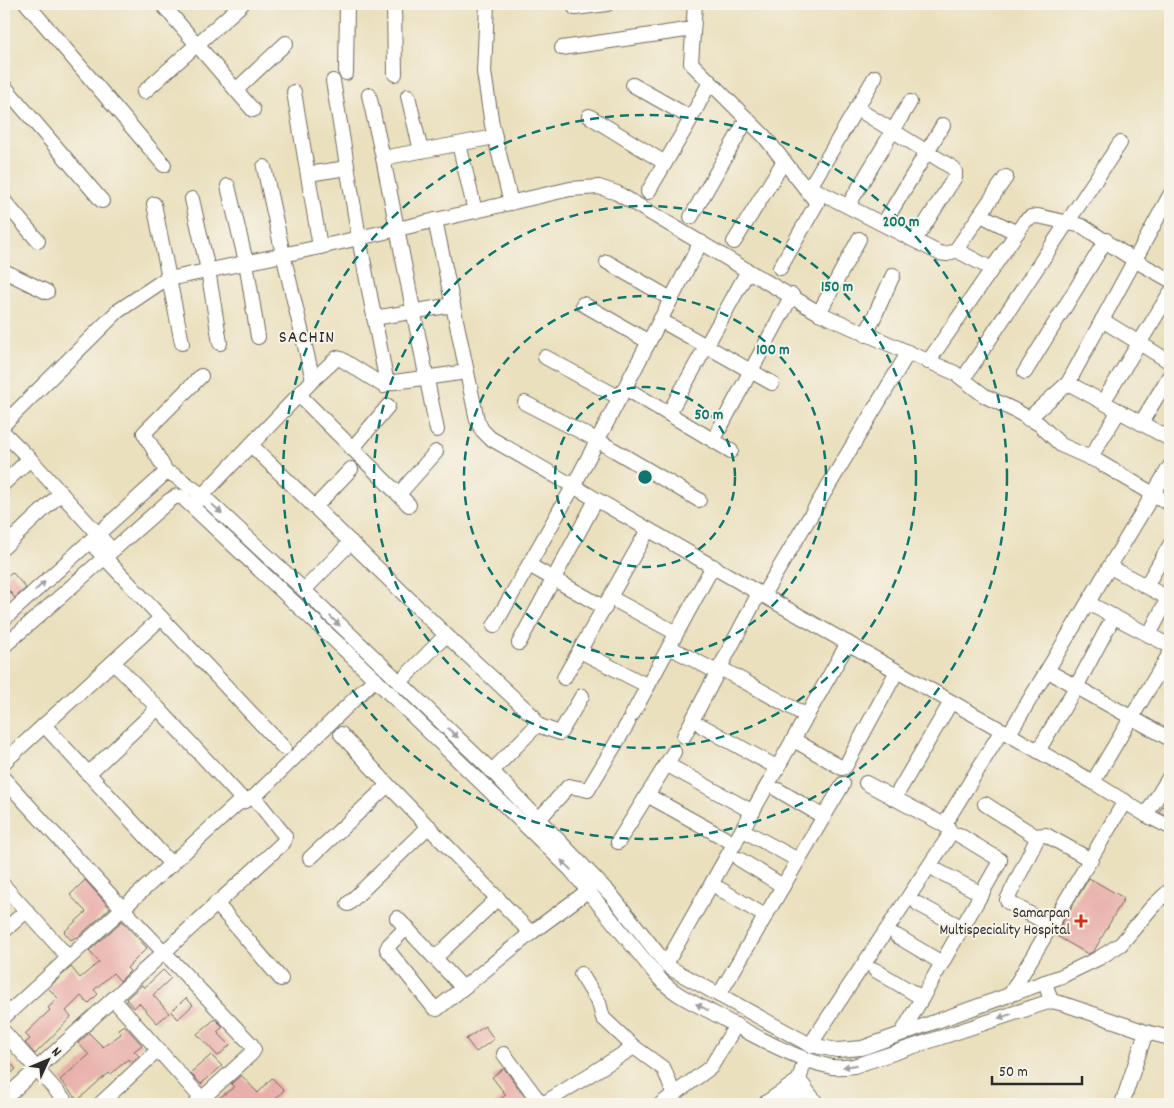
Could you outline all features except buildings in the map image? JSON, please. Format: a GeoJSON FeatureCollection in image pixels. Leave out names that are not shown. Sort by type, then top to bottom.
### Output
{"type":"FeatureCollection","features":[{"type":"Feature","properties":{"kind":"street"},"geometry":{"type":"LineString","coordinates":[[28,4],[164,166]]}},
{"type":"Feature","properties":{"kind":"street"},"geometry":{"type":"LineString","coordinates":[[162,4],[253,110]]}},
{"type":"Feature","properties":{"kind":"street"},"geometry":{"type":"LineString","coordinates":[[144,92],[242,4]]}},
{"type":"Feature","properties":{"kind":"street"},"geometry":{"type":"LineString","coordinates":[[346,73],[347,4]]}},
{"type":"Feature","properties":{"kind":"street"},"geometry":{"type":"LineString","coordinates":[[394,4],[395,74]]}},
{"type":"Feature","properties":{"kind":"street"},"geometry":{"type":"LineString","coordinates":[[487,4],[484,72],[495,137],[511,203]]}},
{"type":"Feature","properties":{"kind":"street"},"geometry":{"type":"LineString","coordinates":[[575,8],[607,4]]}},
{"type":"Feature","properties":{"kind":"street"},"geometry":{"type":"LineString","coordinates":[[695,4],[691,63],[764,136],[805,184],[817,203],[780,268]]}},
{"type":"Feature","properties":{"kind":"street"},"geometry":{"type":"LineString","coordinates":[[562,48],[693,29]]}},
{"type":"Feature","properties":{"kind":"street"},"geometry":{"type":"LineString","coordinates":[[236,90],[286,43]]}},
{"type":"Feature","properties":{"kind":"street"},"geometry":{"type":"LineString","coordinates":[[805,184],[875,77]]}},
{"type":"Feature","properties":{"kind":"street"},"geometry":{"type":"LineString","coordinates":[[333,81],[358,238],[387,383]]}},
{"type":"Feature","properties":{"kind":"street"},"geometry":{"type":"LineString","coordinates":[[648,192],[710,82]]}},
{"type":"Feature","properties":{"kind":"street"},"geometry":{"type":"LineString","coordinates":[[633,84],[691,118]]}},
{"type":"Feature","properties":{"kind":"street"},"geometry":{"type":"LineString","coordinates":[[4,86],[102,201]]}},
{"type":"Feature","properties":{"kind":"street"},"geometry":{"type":"LineString","coordinates":[[294,92],[320,247]]}},
{"type":"Feature","properties":{"kind":"street"},"geometry":{"type":"LineString","coordinates":[[369,95],[437,430]]}},
{"type":"Feature","properties":{"kind":"street"},"geometry":{"type":"LineString","coordinates":[[408,96],[420,151]]}},
{"type":"Feature","properties":{"kind":"street"},"geometry":{"type":"LineString","coordinates":[[848,206],[910,102]]}},
{"type":"Feature","properties":{"kind":"street"},"geometry":{"type":"LineString","coordinates":[[856,108],[953,168],[955,172],[954,177],[915,240]]}},
{"type":"Feature","properties":{"kind":"street"},"geometry":{"type":"LineString","coordinates":[[589,116],[665,163]]}},
{"type":"Feature","properties":{"kind":"street"},"geometry":{"type":"LineString","coordinates":[[691,217],[747,119]]}},
{"type":"Feature","properties":{"kind":"street"},"geometry":{"type":"LineString","coordinates":[[884,223],[943,125]]}},
{"type":"Feature","properties":{"kind":"street"},"geometry":{"type":"LineString","coordinates":[[383,158],[495,137]]}},
{"type":"Feature","properties":{"kind":"street"},"geometry":{"type":"LineString","coordinates":[[459,144],[475,211]]}},
{"type":"Feature","properties":{"kind":"street"},"geometry":{"type":"LineString","coordinates":[[963,379],[1120,144]]}},
{"type":"Feature","properties":{"kind":"street"},"geometry":{"type":"LineString","coordinates":[[734,242],[784,161]]}},
{"type":"Feature","properties":{"kind":"street"},"geometry":{"type":"LineString","coordinates":[[264,167],[313,380]]}},
{"type":"Feature","properties":{"kind":"street"},"geometry":{"type":"LineString","coordinates":[[308,174],[347,168]]}},
{"type":"Feature","properties":{"kind":"street"},"geometry":{"type":"LineString","coordinates":[[805,184],[939,253],[947,254],[956,250],[1006,177]]}},
{"type":"Feature","properties":{"kind":"street"},"geometry":{"type":"LineString","coordinates":[[228,186],[246,262],[258,337]]}},
{"type":"Feature","properties":{"kind":"street"},"geometry":{"type":"LineString","coordinates":[[4,424],[118,311],[170,278],[320,247],[570,189],[599,187],[617,193],[792,295],[819,313],[955,373],[985,396],[1039,424],[1061,445],[1090,458],[1170,504]]}},
{"type":"Feature","properties":{"kind":"street"},"geometry":{"type":"LineString","coordinates":[[1028,418],[1068,383],[1170,195]]}},
{"type":"Feature","properties":{"kind":"street"},"geometry":{"type":"LineString","coordinates":[[192,200],[208,270],[220,343]]}},
{"type":"Feature","properties":{"kind":"street"},"geometry":{"type":"LineString","coordinates":[[4,201],[38,241]]}},
{"type":"Feature","properties":{"kind":"street"},"geometry":{"type":"LineString","coordinates":[[154,204],[182,343]]}},
{"type":"Feature","properties":{"kind":"street"},"geometry":{"type":"LineString","coordinates":[[981,215],[1017,233]]}},
{"type":"Feature","properties":{"kind":"street"},"geometry":{"type":"LineString","coordinates":[[928,362],[1025,221],[1031,217],[1038,216],[1082,226],[1134,260],[1170,280]]}},
{"type":"Feature","properties":{"kind":"street"},"geometry":{"type":"LineString","coordinates":[[435,220],[477,420],[482,430],[490,438],[648,530],[1006,732],[1170,828]]}},
{"type":"Feature","properties":{"kind":"street"},"geometry":{"type":"LineString","coordinates":[[819,313],[859,239]]}},
{"type":"Feature","properties":{"kind":"street"},"geometry":{"type":"LineString","coordinates":[[1024,372],[1106,240]]}},
{"type":"Feature","properties":{"kind":"street"},"geometry":{"type":"LineString","coordinates":[[494,626],[573,487],[701,242]]}},
{"type":"Feature","properties":{"kind":"street"},"geometry":{"type":"LineString","coordinates":[[956,250],[992,269]]}},
{"type":"Feature","properties":{"kind":"street"},"geometry":{"type":"LineString","coordinates":[[607,262],[671,298]]}},
{"type":"Feature","properties":{"kind":"street"},"geometry":{"type":"LineString","coordinates":[[4,271],[47,292]]}},
{"type":"Feature","properties":{"kind":"street"},"geometry":{"type":"LineString","coordinates":[[668,413],[748,271]]}},
{"type":"Feature","properties":{"kind":"street"},"geometry":{"type":"LineString","coordinates":[[866,334],[894,275]]}},
{"type":"Feature","properties":{"kind":"street"},"geometry":{"type":"LineString","coordinates":[[1103,402],[1170,293]]}},
{"type":"Feature","properties":{"kind":"street"},"geometry":{"type":"LineString","coordinates":[[714,439],[792,295]]}},
{"type":"Feature","properties":{"kind":"street"},"geometry":{"type":"LineString","coordinates":[[584,304],[649,342]]}},
{"type":"Feature","properties":{"kind":"street"},"geometry":{"type":"LineString","coordinates":[[374,318],[413,310],[453,305]]}},
{"type":"Feature","properties":{"kind":"street"},"geometry":{"type":"LineString","coordinates":[[660,320],[772,383]]}},
{"type":"Feature","properties":{"kind":"street"},"geometry":{"type":"LineString","coordinates":[[1102,320],[1170,362]]}},
{"type":"Feature","properties":{"kind":"street"},"geometry":{"type":"LineString","coordinates":[[684,736],[761,594],[908,353]]}},
{"type":"Feature","properties":{"kind":"street"},"geometry":{"type":"LineString","coordinates":[[545,357],[668,413],[714,439],[730,451]]}},
{"type":"Feature","properties":{"kind":"street"},"geometry":{"type":"LineString","coordinates":[[192,506],[336,358],[341,359],[384,386],[387,383],[467,372]]}},
{"type":"Feature","properties":{"kind":"street"},"geometry":{"type":"LineString","coordinates":[[1141,423],[1170,375]]}},
{"type":"Feature","properties":{"kind":"street"},"geometry":{"type":"LineString","coordinates":[[201,376],[144,433],[167,473],[174,475],[202,495],[304,590],[492,771],[621,907],[672,969],[719,995],[830,1067],[854,1066],[1051,1001],[1170,1038]]}},
{"type":"Feature","properties":{"kind":"street"},"geometry":{"type":"LineString","coordinates":[[1068,383],[1170,439]]}},
{"type":"Feature","properties":{"kind":"street"},"geometry":{"type":"LineString","coordinates":[[299,395],[409,505]]}},
{"type":"Feature","properties":{"kind":"street"},"geometry":{"type":"LineString","coordinates":[[525,403],[598,440],[699,500]]}},
{"type":"Feature","properties":{"kind":"street"},"geometry":{"type":"LineString","coordinates":[[352,448],[388,406]]}},
{"type":"Feature","properties":{"kind":"street"},"geometry":{"type":"LineString","coordinates":[[1090,458],[1119,411]]}},
{"type":"Feature","properties":{"kind":"street"},"geometry":{"type":"LineString","coordinates":[[4,433],[60,493],[94,539],[161,618],[284,748]]}},
{"type":"Feature","properties":{"kind":"street"},"geometry":{"type":"LineString","coordinates":[[252,446],[446,635],[533,716],[537,725],[560,733],[582,696]]}},
{"type":"Feature","properties":{"kind":"street"},"geometry":{"type":"LineString","coordinates":[[399,494],[436,452]]}},
{"type":"Feature","properties":{"kind":"street"},"geometry":{"type":"LineString","coordinates":[[4,483],[30,459]]}},
{"type":"Feature","properties":{"kind":"street"},"geometry":{"type":"LineString","coordinates":[[944,825],[1048,671],[1170,466]]}},
{"type":"Feature","properties":{"kind":"street"},"geometry":{"type":"LineString","coordinates":[[314,507],[351,469]]}},
{"type":"Feature","properties":{"kind":"street"},"geometry":{"type":"LineString","coordinates":[[4,619],[167,473]]}},
{"type":"Feature","properties":{"kind":"street"},"geometry":{"type":"LineString","coordinates":[[4,547],[60,493]]}},
{"type":"Feature","properties":{"kind":"street"},"geometry":{"type":"LineString","coordinates":[[4,646],[170,500],[177,496],[182,497],[375,679],[571,870],[666,986],[736,1026],[808,1052],[862,1048],[1045,982],[1099,958],[1121,944],[1152,907],[1170,890]]}},
{"type":"Feature","properties":{"kind":"street"},"geometry":{"type":"LineString","coordinates":[[518,643],[596,500]]}},
{"type":"Feature","properties":{"kind":"street"},"geometry":{"type":"LineString","coordinates":[[564,678],[648,530]]}},
{"type":"Feature","properties":{"kind":"street"},"geometry":{"type":"LineString","coordinates":[[304,590],[351,542]]}},
{"type":"Feature","properties":{"kind":"street"},"geometry":{"type":"LineString","coordinates":[[1146,586],[1170,545]]}},
{"type":"Feature","properties":{"kind":"street"},"geometry":{"type":"LineString","coordinates":[[529,565],[553,578],[676,633]]}},
{"type":"Feature","properties":{"kind":"street"},"geometry":{"type":"LineString","coordinates":[[539,819],[569,786],[584,791],[590,788],[630,719],[713,566]]}},
{"type":"Feature","properties":{"kind":"street"},"geometry":{"type":"LineString","coordinates":[[1110,567],[1169,599],[1149,635]]}},
{"type":"Feature","properties":{"kind":"street"},"geometry":{"type":"LineString","coordinates":[[1088,603],[1170,646]]}},
{"type":"Feature","properties":{"kind":"street"},"geometry":{"type":"LineString","coordinates":[[1038,751],[1076,687],[1114,616]]}},
{"type":"Feature","properties":{"kind":"street"},"geometry":{"type":"LineString","coordinates":[[4,762],[161,618]]}},
{"type":"Feature","properties":{"kind":"street"},"geometry":{"type":"LineString","coordinates":[[399,683],[446,635]]}},
{"type":"Feature","properties":{"kind":"street"},"geometry":{"type":"LineString","coordinates":[[666,964],[848,643]]}},
{"type":"Feature","properties":{"kind":"street"},"geometry":{"type":"LineString","coordinates":[[669,646],[807,716]]}},
{"type":"Feature","properties":{"kind":"street"},"geometry":{"type":"LineString","coordinates":[[580,651],[648,686]]}},
{"type":"Feature","properties":{"kind":"street"},"geometry":{"type":"LineString","coordinates":[[1093,782],[1170,653]]}},
{"type":"Feature","properties":{"kind":"street"},"geometry":{"type":"LineString","coordinates":[[4,1099],[286,839],[113,662]]}},
{"type":"Feature","properties":{"kind":"street"},"geometry":{"type":"LineString","coordinates":[[794,740],[842,768],[845,767],[897,671]]}},
{"type":"Feature","properties":{"kind":"street"},"geometry":{"type":"LineString","coordinates":[[1048,671],[1170,740]]}},
{"type":"Feature","properties":{"kind":"street"},"geometry":{"type":"LineString","coordinates":[[4,1017],[237,804],[249,799],[375,679]]}},
{"type":"Feature","properties":{"kind":"street"},"geometry":{"type":"LineString","coordinates":[[894,799],[951,702]]}},
{"type":"Feature","properties":{"kind":"street"},"geometry":{"type":"LineString","coordinates":[[88,774],[158,708]]}},
{"type":"Feature","properties":{"kind":"street"},"geometry":{"type":"LineString","coordinates":[[492,771],[537,725]]}},
{"type":"Feature","properties":{"kind":"street"},"geometry":{"type":"LineString","coordinates":[[44,726],[172,865]]}},
{"type":"Feature","properties":{"kind":"street"},"geometry":{"type":"LineString","coordinates":[[702,726],[778,768]]}},
{"type":"Feature","properties":{"kind":"street"},"geometry":{"type":"LineString","coordinates":[[341,734],[531,932]]}},
{"type":"Feature","properties":{"kind":"street"},"geometry":{"type":"LineString","coordinates":[[618,842],[670,758],[753,812]]}},
{"type":"Feature","properties":{"kind":"street"},"geometry":{"type":"LineString","coordinates":[[1146,815],[1170,776]]}},
{"type":"Feature","properties":{"kind":"street"},"geometry":{"type":"LineString","coordinates":[[4,779],[122,909],[251,1044],[254,1050],[199,1102],[158,1050],[113,999]]}},
{"type":"Feature","properties":{"kind":"street"},"geometry":{"type":"LineString","coordinates":[[783,1104],[802,1084],[808,1052],[949,836],[948,827],[866,783]]}},
{"type":"Feature","properties":{"kind":"street"},"geometry":{"type":"LineString","coordinates":[[719,995],[843,784]]}},
{"type":"Feature","properties":{"kind":"street"},"geometry":{"type":"LineString","coordinates":[[310,858],[388,785]]}},
{"type":"Feature","properties":{"kind":"street"},"geometry":{"type":"LineString","coordinates":[[778,790],[824,817]]}},
{"type":"Feature","properties":{"kind":"street"},"geometry":{"type":"LineString","coordinates":[[647,795],[735,844]]}},
{"type":"Feature","properties":{"kind":"street"},"geometry":{"type":"LineString","coordinates":[[1011,993],[1125,801]]}},
{"type":"Feature","properties":{"kind":"street"},"geometry":{"type":"LineString","coordinates":[[985,804],[1035,836],[1046,835],[1091,860]]}},
{"type":"Feature","properties":{"kind":"street"},"geometry":{"type":"LineString","coordinates":[[348,904],[429,826]]}},
{"type":"Feature","properties":{"kind":"street"},"geometry":{"type":"LineString","coordinates":[[750,834],[798,860]]}},
{"type":"Feature","properties":{"kind":"street"},"geometry":{"type":"LineString","coordinates":[[902,1033],[1000,860],[959,835]]}},
{"type":"Feature","properties":{"kind":"street"},"geometry":{"type":"LineString","coordinates":[[1035,836],[1035,843],[1007,900],[1052,926]]}},
{"type":"Feature","properties":{"kind":"street"},"geometry":{"type":"LineString","coordinates":[[739,859],[783,886]]}},
{"type":"Feature","properties":{"kind":"street"},"geometry":{"type":"LineString","coordinates":[[936,870],[982,894]]}},
{"type":"Feature","properties":{"kind":"street"},"geometry":{"type":"LineString","coordinates":[[4,886],[68,958]]}},
{"type":"Feature","properties":{"kind":"street"},"geometry":{"type":"LineString","coordinates":[[720,889],[765,916]]}},
{"type":"Feature","properties":{"kind":"street"},"geometry":{"type":"LineString","coordinates":[[463,988],[402,922],[387,949],[437,1010],[531,932],[589,890]]}},
{"type":"Feature","properties":{"kind":"street"},"geometry":{"type":"LineString","coordinates":[[435,958],[498,898]]}},
{"type":"Feature","properties":{"kind":"street"},"geometry":{"type":"LineString","coordinates":[[216,903],[280,979]]}},
{"type":"Feature","properties":{"kind":"street"},"geometry":{"type":"LineString","coordinates":[[918,904],[963,928]]}},
{"type":"Feature","properties":{"kind":"street"},"geometry":{"type":"LineString","coordinates":[[610,916],[621,907]]}},
{"type":"Feature","properties":{"kind":"street"},"geometry":{"type":"LineString","coordinates":[[4,931],[26,911]]}},
{"type":"Feature","properties":{"kind":"street"},"geometry":{"type":"LineString","coordinates":[[897,936],[942,963]]}},
{"type":"Feature","properties":{"kind":"street"},"geometry":{"type":"LineString","coordinates":[[875,970],[922,998]]}},
{"type":"Feature","properties":{"kind":"street"},"geometry":{"type":"LineString","coordinates":[[581,974],[599,1003],[602,1018],[634,1047],[664,1069],[674,1095]]}},
{"type":"Feature","properties":{"kind":"street"},"geometry":{"type":"LineString","coordinates":[[1045,982],[1051,1001]]}},
{"type":"Feature","properties":{"kind":"street"},"geometry":{"type":"LineString","coordinates":[[661,1104],[710,1067],[736,1026]]}},
{"type":"Feature","properties":{"kind":"street"},"geometry":{"type":"LineString","coordinates":[[4,1032],[68,1104]]}},
{"type":"Feature","properties":{"kind":"street"},"geometry":{"type":"LineString","coordinates":[[1122,1104],[1146,1032]]}},
{"type":"Feature","properties":{"kind":"street"},"geometry":{"type":"LineString","coordinates":[[504,1054],[542,1104],[634,1047]]}},
{"type":"Feature","properties":{"kind":"street"},"geometry":{"type":"LineString","coordinates":[[100,1104],[158,1050]]}},
{"type":"Feature","properties":{"kind":"street"},"geometry":{"type":"LineString","coordinates":[[764,1104],[802,1084]]}},
{"type":"Feature","properties":{"kind":"street"},"geometry":{"type":"LineString","coordinates":[[802,1084],[817,1104]]}},
{"type":"Feature","properties":{"kind":"place","name":"Samarpan Multispeciality Hospital"},"geometry":{"type":"Point","coordinates":[1081,921]}},
{"type":"Feature","properties":{"kind":"district","name":"SACHIN"},"geometry":{"type":"Point","coordinates":[307,336]}}]}
